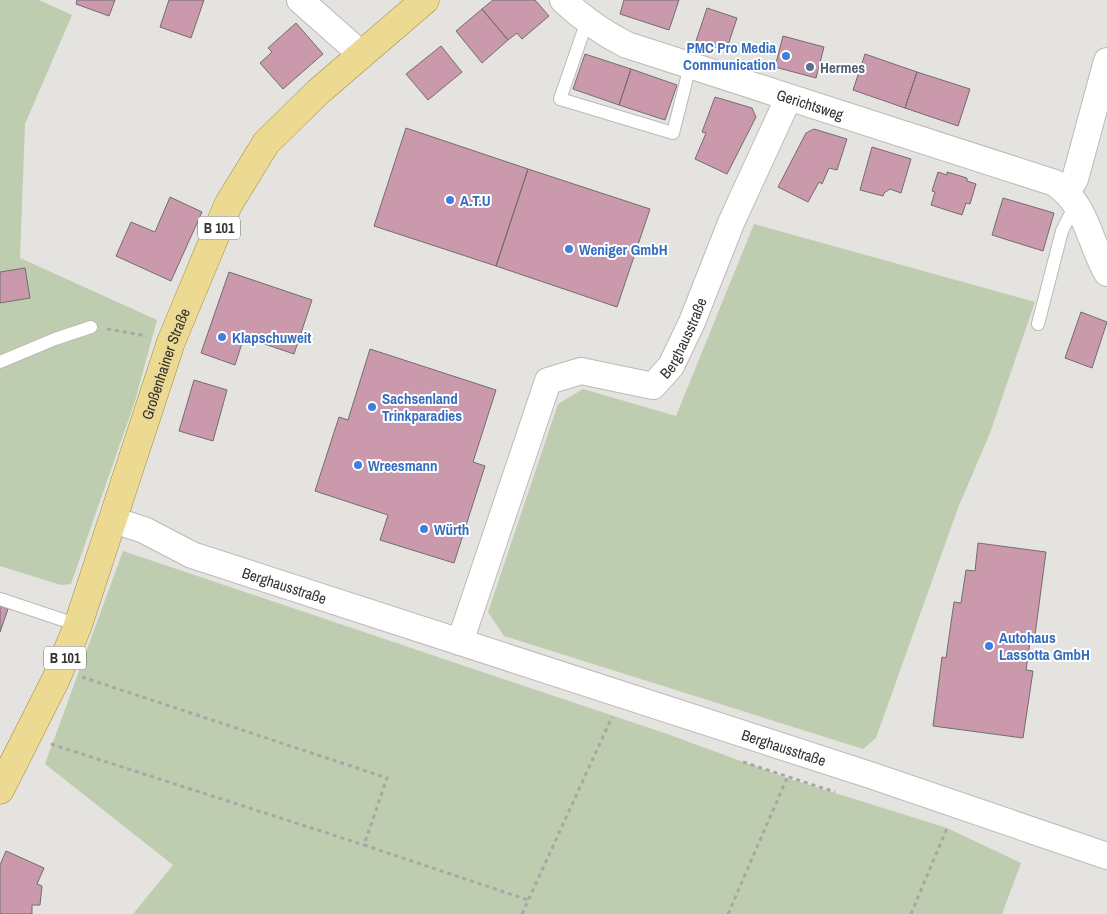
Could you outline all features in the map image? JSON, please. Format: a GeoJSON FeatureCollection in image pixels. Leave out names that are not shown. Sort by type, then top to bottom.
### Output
{"type":"FeatureCollection","features":[{"type":"Feature","properties":{"kind":"main road","name":"Großenhainer Straße"},"geometry":{"type":"LineString","coordinates":[[0,790],[56,679],[78,625],[171,342],[228,205],[266,144],[318,92],[425,0]]}},
{"type":"Feature","properties":{"kind":"street"},"geometry":{"type":"LineString","coordinates":[[300,0],[361,54]]}},
{"type":"Feature","properties":{"kind":"street","name":"Gerichtsweg"},"geometry":{"type":"LineString","coordinates":[[563,0],[606,35],[627,45],[1055,183],[1074,200]]}},
{"type":"Feature","properties":{"kind":"street"},"geometry":{"type":"LineString","coordinates":[[1107,61],[1075,179],[1074,200],[1107,273]]}},
{"type":"Feature","properties":{"kind":"street","name":"Berghausstraße"},"geometry":{"type":"LineString","coordinates":[[460,642],[548,380],[581,371],[653,386],[671,366],[692,322],[731,224],[788,98]]}},
{"type":"Feature","properties":{"kind":"street","name":"Berghausstraße"},"geometry":{"type":"LineString","coordinates":[[113,520],[144,530],[192,556],[873,776],[1107,856]]}},
{"type":"Feature","properties":{"kind":"lane"},"geometry":{"type":"LineString","coordinates":[[587,21],[560,99],[673,133],[690,66]]}},
{"type":"Feature","properties":{"kind":"lane"},"geometry":{"type":"LineString","coordinates":[[1038,324],[1062,231],[1070,217],[1074,200]]}},
{"type":"Feature","properties":{"kind":"lane"},"geometry":{"type":"LineString","coordinates":[[0,362],[55,339],[91,327]]}},
{"type":"Feature","properties":{"kind":"lane"},"geometry":{"type":"LineString","coordinates":[[0,599],[78,625]]}},
{"type":"Feature","properties":{"kind":"path"},"geometry":{"type":"LineString","coordinates":[[91,327],[134,332],[171,342]]}},
{"type":"Feature","properties":{"kind":"path"},"geometry":{"type":"LineString","coordinates":[[76,676],[387,778],[364,845]]}},
{"type":"Feature","properties":{"kind":"path"},"geometry":{"type":"LineString","coordinates":[[522,914],[612,716]]}},
{"type":"Feature","properties":{"kind":"path"},"geometry":{"type":"LineString","coordinates":[[51,744],[528,900]]}},
{"type":"Feature","properties":{"kind":"path"},"geometry":{"type":"LineString","coordinates":[[728,914],[788,778]]}},
{"type":"Feature","properties":{"kind":"path"},"geometry":{"type":"LineString","coordinates":[[911,914],[947,828]]}},
{"type":"Feature","properties":{"kind":"green space"},"geometry":{"type":"Polygon","coordinates":[[[0,0],[39,0],[72,15],[25,124],[20,258],[157,320],[135,401],[71,584],[61,585],[0,566],[0,0]]]}},
{"type":"Feature","properties":{"kind":"green space"},"geometry":{"type":"Polygon","coordinates":[[[754,224],[1035,302],[990,433],[958,508],[876,738],[863,749],[504,636],[488,612],[558,404],[583,389],[676,416],[754,224]]]}},
{"type":"Feature","properties":{"kind":"green space"},"geometry":{"type":"Polygon","coordinates":[[[123,551],[670,735],[787,778],[947,828],[1021,863],[1002,914],[133,914],[173,865],[45,764],[123,551]]]}},
{"type":"Feature","properties":{"kind":"building"},"geometry":{"type":"Polygon","coordinates":[[[77,0],[115,0],[109,16],[76,4],[77,0]]]}},
{"type":"Feature","properties":{"kind":"building"},"geometry":{"type":"Polygon","coordinates":[[[169,0],[204,0],[191,38],[160,27],[169,0]]]}},
{"type":"Feature","properties":{"kind":"building"},"geometry":{"type":"Polygon","coordinates":[[[493,0],[535,0],[549,16],[522,39],[517,33],[508,40],[482,9],[493,0]]]}},
{"type":"Feature","properties":{"kind":"building"},"geometry":{"type":"Polygon","coordinates":[[[624,0],[679,0],[669,30],[620,14],[624,0]]]}},
{"type":"Feature","properties":{"kind":"building"},"geometry":{"type":"Polygon","coordinates":[[[707,8],[737,18],[726,51],[696,41],[707,8]]]}},
{"type":"Feature","properties":{"kind":"building"},"geometry":{"type":"Polygon","coordinates":[[[482,9],[508,40],[482,63],[456,31],[482,9]]]}},
{"type":"Feature","properties":{"kind":"building"},"geometry":{"type":"Polygon","coordinates":[[[296,23],[323,54],[283,89],[260,63],[272,52],[268,48],[296,23]]]}},
{"type":"Feature","properties":{"kind":"building"},"geometry":{"type":"Polygon","coordinates":[[[783,36],[824,47],[816,78],[775,67],[783,36]]]}},
{"type":"Feature","properties":{"kind":"building"},"geometry":{"type":"Polygon","coordinates":[[[441,46],[462,72],[428,100],[406,74],[441,46]]]}},
{"type":"Feature","properties":{"kind":"building"},"geometry":{"type":"Polygon","coordinates":[[[585,54],[631,69],[619,105],[573,89],[585,54]]]}},
{"type":"Feature","properties":{"kind":"building"},"geometry":{"type":"Polygon","coordinates":[[[865,54],[917,72],[905,108],[853,90],[865,54]]]}},
{"type":"Feature","properties":{"kind":"building"},"geometry":{"type":"Polygon","coordinates":[[[631,69],[677,85],[665,120],[619,105],[631,69]]]}},
{"type":"Feature","properties":{"kind":"building"},"geometry":{"type":"Polygon","coordinates":[[[917,72],[970,89],[958,126],[905,108],[917,72]]]}},
{"type":"Feature","properties":{"kind":"building"},"geometry":{"type":"Polygon","coordinates":[[[715,97],[752,108],[756,117],[727,174],[695,159],[706,133],[702,132],[715,97]]]}},
{"type":"Feature","properties":{"kind":"building","name":"A.T.U"},"geometry":{"type":"Polygon","coordinates":[[[406,128],[528,169],[496,266],[374,226],[406,128]]]}},
{"type":"Feature","properties":{"kind":"building"},"geometry":{"type":"Polygon","coordinates":[[[814,129],[847,139],[837,170],[829,168],[822,184],[819,182],[808,202],[778,187],[806,133],[814,129]]]}},
{"type":"Feature","properties":{"kind":"building"},"geometry":{"type":"Polygon","coordinates":[[[872,147],[911,159],[901,193],[890,189],[883,196],[860,190],[872,147]]]}},
{"type":"Feature","properties":{"kind":"building","name":"Weniger GmbH"},"geometry":{"type":"Polygon","coordinates":[[[528,169],[650,209],[617,307],[496,266],[528,169]]]}},
{"type":"Feature","properties":{"kind":"building"},"geometry":{"type":"Polygon","coordinates":[[[938,172],[947,175],[947,172],[967,178],[967,181],[976,184],[970,204],[966,203],[962,215],[931,205],[935,192],[932,191],[938,172]]]}},
{"type":"Feature","properties":{"kind":"building"},"geometry":{"type":"Polygon","coordinates":[[[170,197],[202,212],[171,281],[116,256],[131,222],[155,232],[170,197]]]}},
{"type":"Feature","properties":{"kind":"building"},"geometry":{"type":"Polygon","coordinates":[[[1003,198],[1054,213],[1043,251],[992,235],[1003,198]]]}},
{"type":"Feature","properties":{"kind":"building"},"geometry":{"type":"Polygon","coordinates":[[[25,268],[30,298],[0,303],[0,272],[25,268]]]}},
{"type":"Feature","properties":{"kind":"building"},"geometry":{"type":"Polygon","coordinates":[[[229,272],[312,300],[294,354],[244,337],[235,365],[201,353],[229,272]]]}},
{"type":"Feature","properties":{"kind":"building"},"geometry":{"type":"Polygon","coordinates":[[[1081,312],[1107,322],[1092,368],[1065,358],[1081,312]]]}},
{"type":"Feature","properties":{"kind":"building"},"geometry":{"type":"Polygon","coordinates":[[[370,349],[496,390],[473,462],[485,466],[454,563],[380,540],[388,515],[315,491],[339,417],[348,420],[370,349]]]}},
{"type":"Feature","properties":{"kind":"building"},"geometry":{"type":"Polygon","coordinates":[[[194,380],[227,390],[213,441],[179,431],[194,380]]]}},
{"type":"Feature","properties":{"kind":"building","name":"Autohaus Lassotta GmbH"},"geometry":{"type":"Polygon","coordinates":[[[978,543],[1046,552],[1035,635],[1031,635],[1026,670],[1033,671],[1023,738],[933,726],[942,657],[946,658],[954,602],[961,603],[966,570],[975,571],[978,543]]]}},
{"type":"Feature","properties":{"kind":"building"},"geometry":{"type":"Polygon","coordinates":[[[0,606],[8,609],[0,632],[0,606]]]}},
{"type":"Feature","properties":{"kind":"building"},"geometry":{"type":"Polygon","coordinates":[[[6,851],[44,868],[37,884],[42,886],[40,905],[32,905],[32,914],[0,914],[0,865],[6,851]]]}},
{"type":"Feature","properties":{"kind":"place","name":"PMC Pro Media Communication"},"geometry":{"type":"Point","coordinates":[786,56]}},
{"type":"Feature","properties":{"kind":"place","name":"Hermes"},"geometry":{"type":"Point","coordinates":[810,67]}},
{"type":"Feature","properties":{"kind":"place","name":"A.T.U"},"geometry":{"type":"Point","coordinates":[450,200]}},
{"type":"Feature","properties":{"kind":"place","name":"Weniger GmbH"},"geometry":{"type":"Point","coordinates":[569,249]}},
{"type":"Feature","properties":{"kind":"place","name":"Klapschuweit"},"geometry":{"type":"Point","coordinates":[222,337]}},
{"type":"Feature","properties":{"kind":"place","name":"Sachsenland Trinkparadies"},"geometry":{"type":"Point","coordinates":[372,407]}},
{"type":"Feature","properties":{"kind":"place","name":"Wreesmann"},"geometry":{"type":"Point","coordinates":[358,465]}},
{"type":"Feature","properties":{"kind":"place","name":"Würth"},"geometry":{"type":"Point","coordinates":[424,529]}},
{"type":"Feature","properties":{"kind":"place","name":"Autohaus Lassotta GmbH"},"geometry":{"type":"Point","coordinates":[989,646]}}]}
